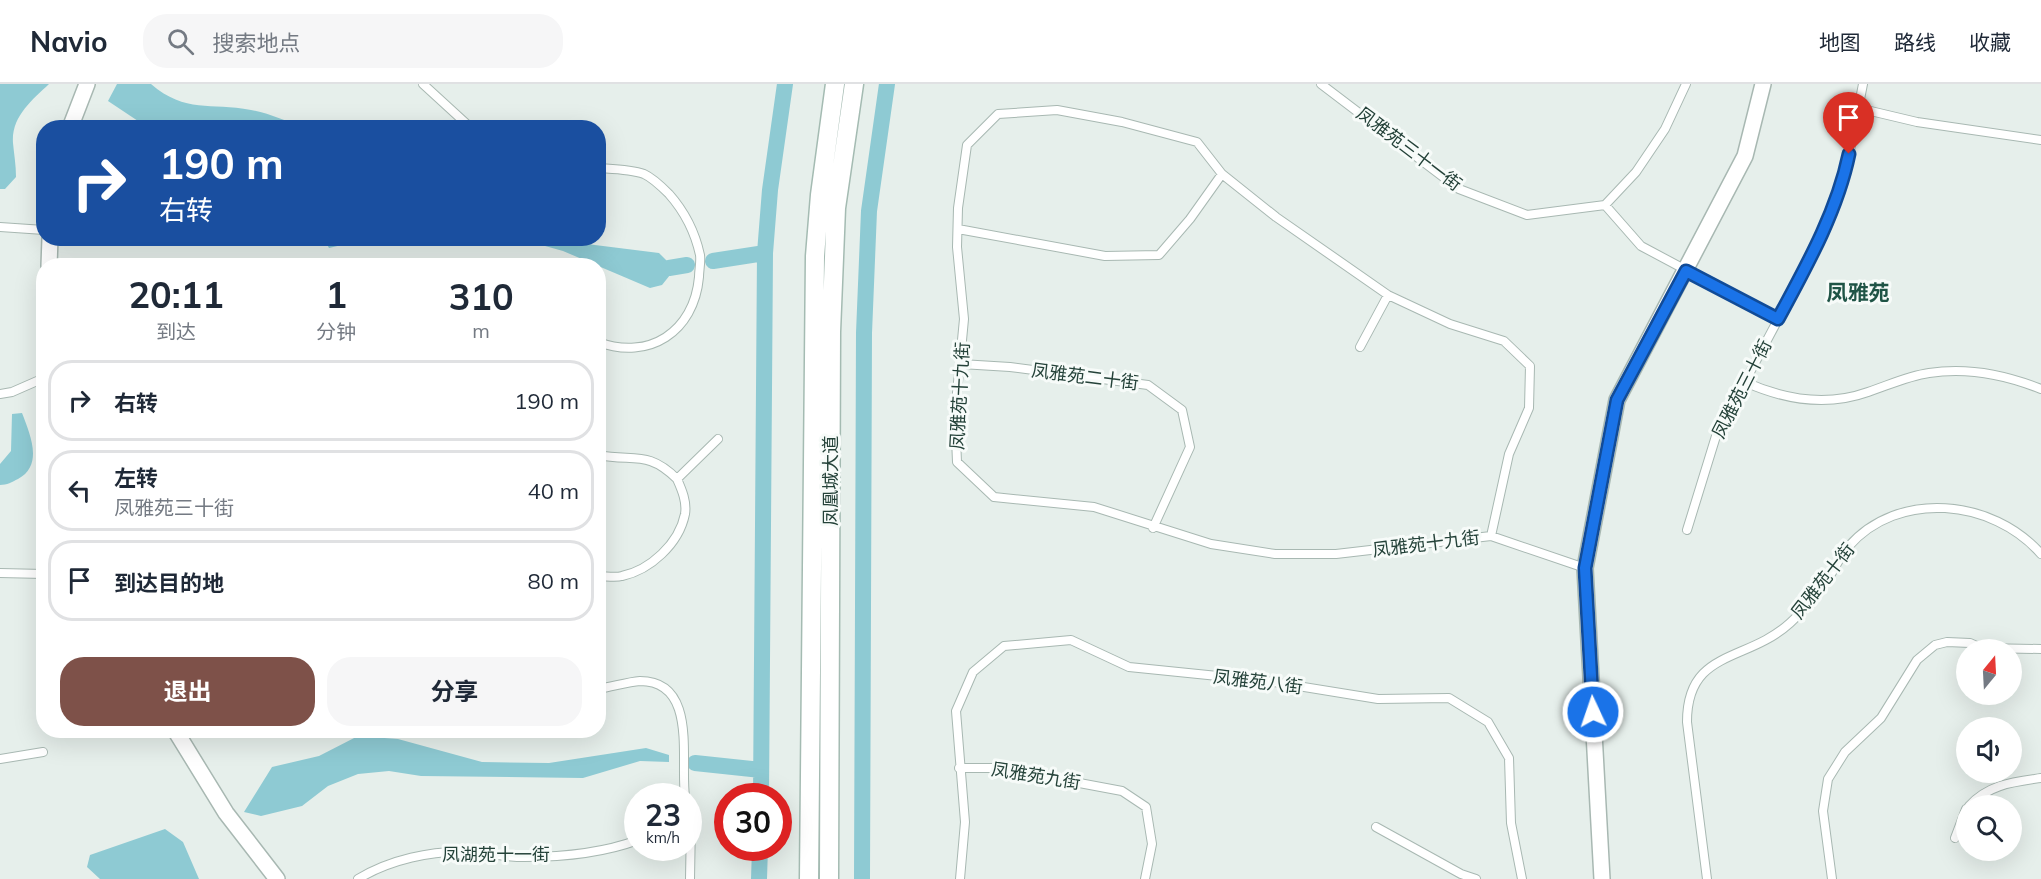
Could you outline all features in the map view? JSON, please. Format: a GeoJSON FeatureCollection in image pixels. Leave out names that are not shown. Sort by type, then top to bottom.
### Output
{"type":"FeatureCollection","features":[{"type":"Feature","properties":{"kind":"main road","name":"凤凰城大道"},"geometry":{"type":"LineString","coordinates":[[809,879],[815,256],[820,195],[835,84]]}},
{"type":"Feature","properties":{"kind":"main road","name":"凤凰城大道"},"geometry":{"type":"LineString","coordinates":[[829,879],[831,321],[836,208],[854,84]]}},
{"type":"Feature","properties":{"kind":"street"},"geometry":{"type":"LineString","coordinates":[[73,120],[87,84]]}},
{"type":"Feature","properties":{"kind":"street"},"geometry":{"type":"LineString","coordinates":[[1602,879],[1585,568],[1617,400],[1746,156],[1763,84]]}},
{"type":"Feature","properties":{"kind":"street"},"geometry":{"type":"LineString","coordinates":[[180,738],[226,813],[277,879]]}},
{"type":"Feature","properties":{"kind":"lane"},"geometry":{"type":"LineString","coordinates":[[423,84],[462,120]]}},
{"type":"Feature","properties":{"kind":"lane","name":"凤雅苑三十一街"},"geometry":{"type":"LineString","coordinates":[[1321,84],[1459,189],[1527,215],[1605,205]]}},
{"type":"Feature","properties":{"kind":"lane"},"geometry":{"type":"LineString","coordinates":[[1686,84],[1665,129],[1636,172],[1605,205],[1641,246],[1778,319]]}},
{"type":"Feature","properties":{"kind":"lane","name":"凤雅苑三十街"},"geometry":{"type":"LineString","coordinates":[[1687,530],[1716,436],[1806,267],[1845,176],[1863,84]]}},
{"type":"Feature","properties":{"kind":"lane"},"geometry":{"type":"LineString","coordinates":[[1858,108],[1917,122],[2041,140]]}},
{"type":"Feature","properties":{"kind":"lane","name":"凤雅苑十九街"},"geometry":{"type":"LineString","coordinates":[[1057,110],[1197,142],[1222,174],[1276,217],[1388,295],[1450,324],[1504,341],[1530,366],[1529,408],[1509,454],[1491,536],[1336,554],[1275,554],[1211,544],[1153,528],[1094,507],[994,497],[957,462],[955,414],[964,319],[958,229],[967,145],[998,114],[1057,110]]}},
{"type":"Feature","properties":{"kind":"lane"},"geometry":{"type":"LineString","coordinates":[[606,169],[645,174],[662,188],[681,207],[700,257],[698,289],[678,330],[641,348],[618,349],[606,345]]}},
{"type":"Feature","properties":{"kind":"lane"},"geometry":{"type":"LineString","coordinates":[[958,229],[1105,256],[1159,255],[1190,219],[1222,174]]}},
{"type":"Feature","properties":{"kind":"lane"},"geometry":{"type":"LineString","coordinates":[[0,227],[36,229]]}},
{"type":"Feature","properties":{"kind":"lane"},"geometry":{"type":"LineString","coordinates":[[1360,347],[1388,295]]}},
{"type":"Feature","properties":{"kind":"lane","name":"凤雅苑二十街"},"geometry":{"type":"LineString","coordinates":[[961,364],[1010,367],[1148,385],[1182,410],[1190,447],[1153,528]]}},
{"type":"Feature","properties":{"kind":"lane"},"geometry":{"type":"LineString","coordinates":[[1744,382],[1785,397],[1806,400],[1849,398],[1889,382],[1930,373],[1973,371],[2015,379],[2041,388]]}},
{"type":"Feature","properties":{"kind":"lane"},"geometry":{"type":"LineString","coordinates":[[0,394],[36,381]]}},
{"type":"Feature","properties":{"kind":"lane"},"geometry":{"type":"LineString","coordinates":[[677,479],[718,439]]}},
{"type":"Feature","properties":{"kind":"lane"},"geometry":{"type":"LineString","coordinates":[[606,455],[646,458],[664,465],[677,479],[684,496],[685,514],[678,531],[664,553],[644,568],[620,577],[606,576]]}},
{"type":"Feature","properties":{"kind":"lane","name":"凤雅苑十街"},"geometry":{"type":"LineString","coordinates":[[1707,879],[1687,722],[1687,699],[1696,680],[1712,664],[1762,643],[1789,624],[1812,602],[1846,549],[1864,531],[1905,512],[1928,508],[1974,512],[2016,531],[2041,554]]}},
{"type":"Feature","properties":{"kind":"lane"},"geometry":{"type":"LineString","coordinates":[[1491,536],[1585,568]]}},
{"type":"Feature","properties":{"kind":"lane"},"geometry":{"type":"LineString","coordinates":[[0,573],[36,574]]}},
{"type":"Feature","properties":{"kind":"lane","name":"凤雅苑八街"},"geometry":{"type":"LineString","coordinates":[[959,768],[956,711],[973,672],[1004,646],[1071,640],[1129,667],[1267,681],[1378,699],[1449,698],[1488,722],[1509,758],[1511,823],[1522,879]]}},
{"type":"Feature","properties":{"kind":"lane"},"geometry":{"type":"LineString","coordinates":[[1832,879],[1823,811],[1828,779],[1845,752],[1881,718],[1917,660],[1935,645],[1947,642],[1970,643],[1981,648],[2041,649]]}},
{"type":"Feature","properties":{"kind":"lane"},"geometry":{"type":"LineString","coordinates":[[606,687],[640,681],[659,686],[674,697],[682,714],[683,783]]}},
{"type":"Feature","properties":{"kind":"lane"},"geometry":{"type":"LineString","coordinates":[[0,759],[44,752]]}},
{"type":"Feature","properties":{"kind":"lane"},"geometry":{"type":"LineString","coordinates":[[959,768],[965,822],[960,879]]}},
{"type":"Feature","properties":{"kind":"lane","name":"凤雅苑九街"},"geometry":{"type":"LineString","coordinates":[[959,768],[999,768],[1122,791],[1146,807],[1152,844],[1145,879]]}},
{"type":"Feature","properties":{"kind":"lane"},"geometry":{"type":"LineString","coordinates":[[1981,795],[2001,785],[2041,778]]}},
{"type":"Feature","properties":{"kind":"lane"},"geometry":{"type":"LineString","coordinates":[[1376,827],[1461,874],[1476,879]]}},
{"type":"Feature","properties":{"kind":"lane","name":"凤湖苑十一街"},"geometry":{"type":"LineString","coordinates":[[358,879],[397,861],[439,854],[466,852],[523,857],[603,849],[624,844]]}},
{"type":"Feature","properties":{"kind":"lane"},"geometry":{"type":"LineString","coordinates":[[690,861],[690,879]]}},
{"type":"Feature","properties":{"kind":"water"},"geometry":{"type":"Polygon","coordinates":[[[0,84],[49,84],[24,110],[15,125],[13,143],[16,177],[5,189],[0,189],[0,84]]]}},
{"type":"Feature","properties":{"kind":"water"},"geometry":{"type":"Polygon","coordinates":[[[117,84],[151,84],[176,100],[187,103],[251,110],[284,120],[136,120],[108,101],[117,84]]]}},
{"type":"Feature","properties":{"kind":"water"},"geometry":{"type":"Polygon","coordinates":[[[545,246],[603,246],[659,253],[668,262],[670,275],[662,285],[650,288],[606,269],[606,258],[579,258],[545,246]]]}},
{"type":"Feature","properties":{"kind":"water"},"geometry":{"type":"Polygon","coordinates":[[[22,413],[33,449],[31,466],[18,479],[0,485],[0,464],[11,451],[12,414],[22,413]]]}},
{"type":"Feature","properties":{"kind":"water"},"geometry":{"type":"Polygon","coordinates":[[[354,738],[385,738],[398,739],[482,762],[549,763],[646,748],[669,755],[669,762],[640,761],[583,778],[421,776],[389,771],[358,774],[328,786],[302,806],[261,816],[244,812],[272,767],[319,756],[354,738]]]}},
{"type":"Feature","properties":{"kind":"water"},"geometry":{"type":"Polygon","coordinates":[[[165,829],[183,842],[199,879],[100,879],[87,867],[90,855],[165,829]]]}},
{"type":"Feature","properties":{"kind":"waterway"},"geometry":{"type":"LineString","coordinates":[[761,783],[765,253],[770,190],[785,84]]}},
{"type":"Feature","properties":{"kind":"waterway"},"geometry":{"type":"LineString","coordinates":[[862,879],[864,333],[869,211],[887,84]]}},
{"type":"Feature","properties":{"kind":"waterway"},"geometry":{"type":"LineString","coordinates":[[713,261],[765,253]]}},
{"type":"Feature","properties":{"kind":"waterway"},"geometry":{"type":"LineString","coordinates":[[669,268],[687,265]]}},
{"type":"Feature","properties":{"kind":"waterway"},"geometry":{"type":"LineString","coordinates":[[695,763],[761,770]]}},
{"type":"Feature","properties":{"kind":"waterway"},"geometry":{"type":"LineString","coordinates":[[759,879],[760,861]]}},
{"type":"Feature","properties":{"kind":"district","name":"凤雅苑"},"geometry":{"type":"Point","coordinates":[1858,293]}},
{"type":"Feature","properties":{"kind":"route"},"geometry":{"type":"LineString","coordinates":[[1593,712],[1585,568],[1617,400],[1686,271],[1778,319],[1806,267],[1824,226],[1845,176],[1849,154]]}}]}
